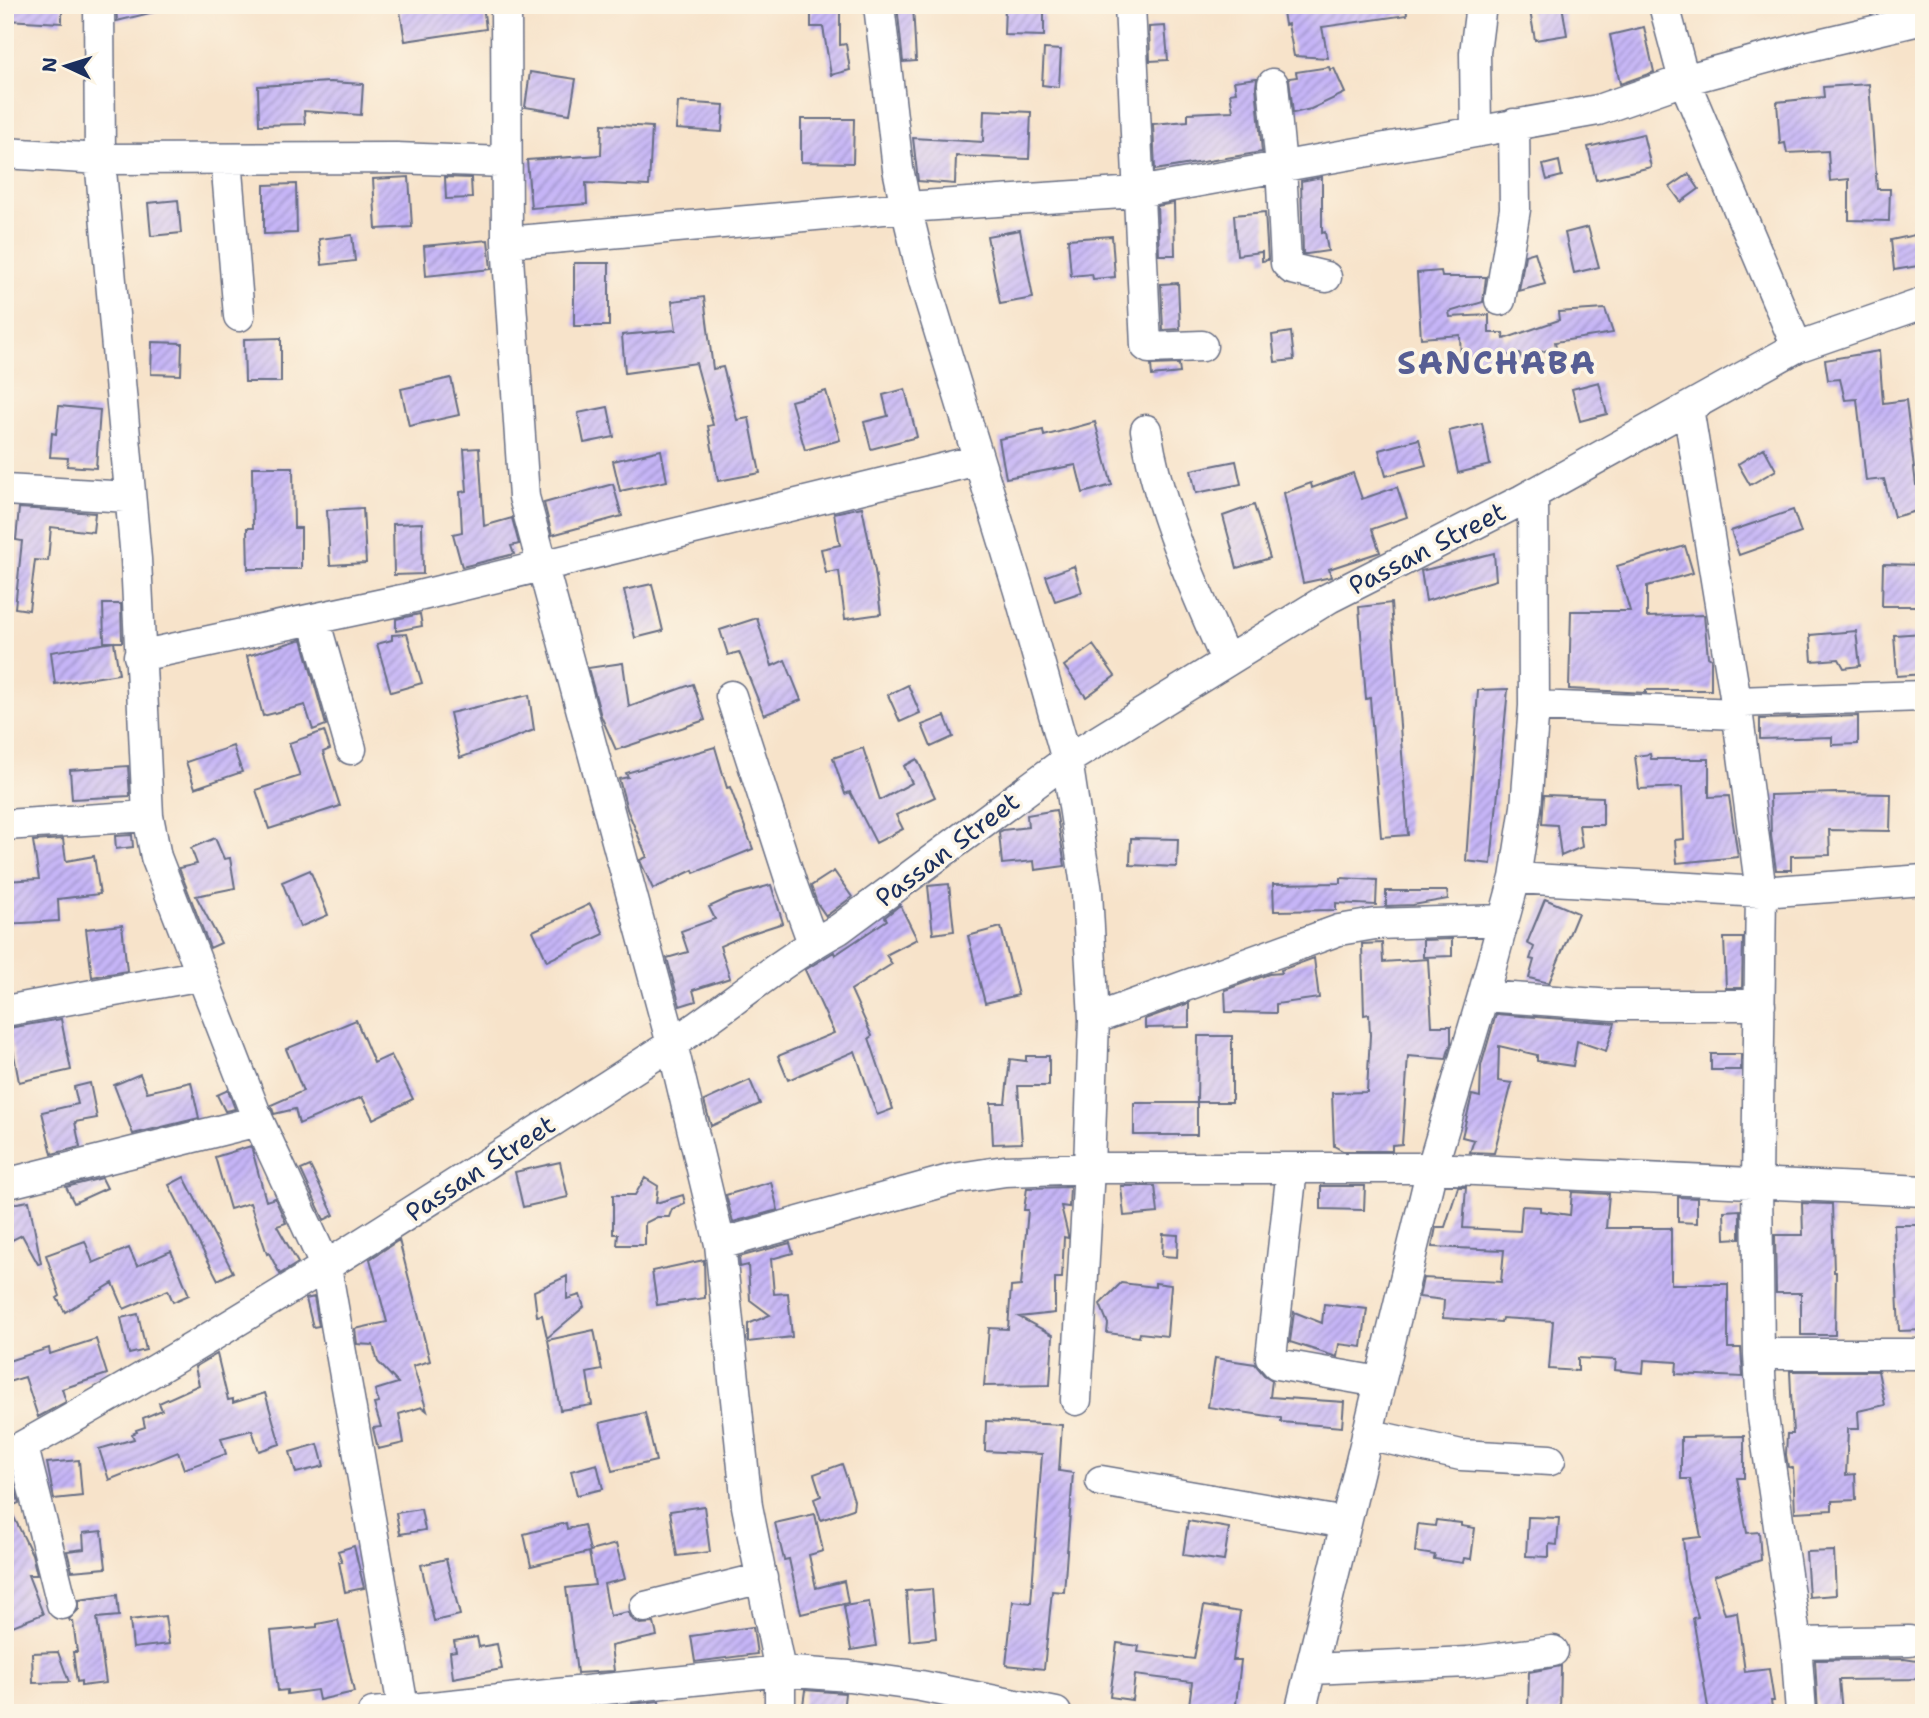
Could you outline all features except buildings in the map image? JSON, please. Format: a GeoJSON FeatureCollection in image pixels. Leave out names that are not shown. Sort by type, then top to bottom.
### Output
{"type":"FeatureCollection","features":[{"type":"Feature","properties":{"kind":"street"},"geometry":{"type":"LineString","coordinates":[[99,5],[100,159],[136,559],[148,816],[156,857],[258,1120],[326,1267],[404,1711]]}},
{"type":"Feature","properties":{"kind":"street"},"geometry":{"type":"LineString","coordinates":[[506,5],[507,242],[524,497],[672,1044],[720,1244],[747,1506],[780,1671],[780,1713]]}},
{"type":"Feature","properties":{"kind":"street"},"geometry":{"type":"LineString","coordinates":[[879,5],[898,169],[906,207],[924,281],[1019,591],[1067,760],[1087,892],[1094,1019],[1076,1400]]}},
{"type":"Feature","properties":{"kind":"street"},"geometry":{"type":"LineString","coordinates":[[1130,5],[1146,346],[1202,346]]}},
{"type":"Feature","properties":{"kind":"street"},"geometry":{"type":"LineString","coordinates":[[1476,131],[1475,53],[1481,5]]}},
{"type":"Feature","properties":{"kind":"street"},"geometry":{"type":"LineString","coordinates":[[1664,5],[1684,80],[1797,347]]}},
{"type":"Feature","properties":{"kind":"street"},"geometry":{"type":"LineString","coordinates":[[507,242],[906,207],[1138,192],[1598,110],[1684,80],[1924,19]]}},
{"type":"Feature","properties":{"kind":"street"},"geometry":{"type":"LineString","coordinates":[[1273,83],[1282,166],[1286,263],[1292,269],[1326,277]]}},
{"type":"Feature","properties":{"kind":"street"},"geometry":{"type":"LineString","coordinates":[[1500,300],[1515,208],[1514,124]]}},
{"type":"Feature","properties":{"kind":"street"},"geometry":{"type":"LineString","coordinates":[[5,153],[100,159],[396,158],[505,162]]}},
{"type":"Feature","properties":{"kind":"street"},"geometry":{"type":"LineString","coordinates":[[226,159],[239,316]]}},
{"type":"Feature","properties":{"kind":"street","name":"Passan Street"},"geometry":{"type":"LineString","coordinates":[[14,1452],[71,1421],[326,1267],[672,1044],[813,943],[839,929],[1067,760],[1329,598],[1533,494],[1797,347],[1924,303]]}},
{"type":"Feature","properties":{"kind":"street"},"geometry":{"type":"LineString","coordinates":[[1688,408],[1737,708],[1761,892],[1757,1182],[1759,1354],[1762,1410],[1796,1643],[1801,1713]]}},
{"type":"Feature","properties":{"kind":"street"},"geometry":{"type":"LineString","coordinates":[[1146,430],[1158,489],[1190,576],[1226,660]]}},
{"type":"Feature","properties":{"kind":"street"},"geometry":{"type":"LineString","coordinates":[[139,656],[314,619],[978,460]]}},
{"type":"Feature","properties":{"kind":"street"},"geometry":{"type":"LineString","coordinates":[[5,490],[130,497]]}},
{"type":"Feature","properties":{"kind":"street"},"geometry":{"type":"LineString","coordinates":[[1300,1713],[1432,1168],[1515,878],[1526,807],[1534,706],[1533,494]]}},
{"type":"Feature","properties":{"kind":"street"},"geometry":{"type":"LineString","coordinates":[[314,619],[351,749]]}},
{"type":"Feature","properties":{"kind":"street"},"geometry":{"type":"LineString","coordinates":[[731,696],[813,943]]}},
{"type":"Feature","properties":{"kind":"street"},"geometry":{"type":"LineString","coordinates":[[1534,706],[1737,708],[1924,696]]}},
{"type":"Feature","properties":{"kind":"street"},"geometry":{"type":"LineString","coordinates":[[5,825],[148,816]]}},
{"type":"Feature","properties":{"kind":"street"},"geometry":{"type":"LineString","coordinates":[[1515,878],[1761,892],[1924,880]]}},
{"type":"Feature","properties":{"kind":"street"},"geometry":{"type":"LineString","coordinates":[[1094,1019],[1339,930],[1375,924],[1503,920]]}},
{"type":"Feature","properties":{"kind":"street"},"geometry":{"type":"LineString","coordinates":[[5,1011],[202,975]]}},
{"type":"Feature","properties":{"kind":"street"},"geometry":{"type":"LineString","coordinates":[[1483,996],[1613,1005],[1760,1005]]}},
{"type":"Feature","properties":{"kind":"street"},"geometry":{"type":"LineString","coordinates":[[5,1184],[258,1121],[326,1267]]}},
{"type":"Feature","properties":{"kind":"street"},"geometry":{"type":"LineString","coordinates":[[720,1244],[953,1179],[1005,1171],[1089,1168],[1432,1168],[1924,1191]]}},
{"type":"Feature","properties":{"kind":"street"},"geometry":{"type":"LineString","coordinates":[[1292,1169],[1271,1357],[1277,1364],[1379,1382]]}},
{"type":"Feature","properties":{"kind":"street"},"geometry":{"type":"LineString","coordinates":[[1759,1354],[1924,1354]]}},
{"type":"Feature","properties":{"kind":"street"},"geometry":{"type":"LineString","coordinates":[[1367,1434],[1461,1455],[1550,1460]]}},
{"type":"Feature","properties":{"kind":"street"},"geometry":{"type":"LineString","coordinates":[[14,1452],[62,1604]]}},
{"type":"Feature","properties":{"kind":"street"},"geometry":{"type":"LineString","coordinates":[[1101,1481],[1346,1523]]}},
{"type":"Feature","properties":{"kind":"street"},"geometry":{"type":"LineString","coordinates":[[645,1607],[762,1578]]}},
{"type":"Feature","properties":{"kind":"street"},"geometry":{"type":"LineString","coordinates":[[1796,1643],[1909,1641]]}},
{"type":"Feature","properties":{"kind":"street"},"geometry":{"type":"LineString","coordinates":[[1311,1670],[1468,1662],[1553,1651]]}},
{"type":"Feature","properties":{"kind":"street"},"geometry":{"type":"LineString","coordinates":[[373,1713],[780,1671],[849,1676],[921,1686],[1056,1713]]}},
{"type":"Feature","properties":{"kind":"district","name":"SANCHABA"},"geometry":{"type":"Point","coordinates":[1497,362]}}]}
